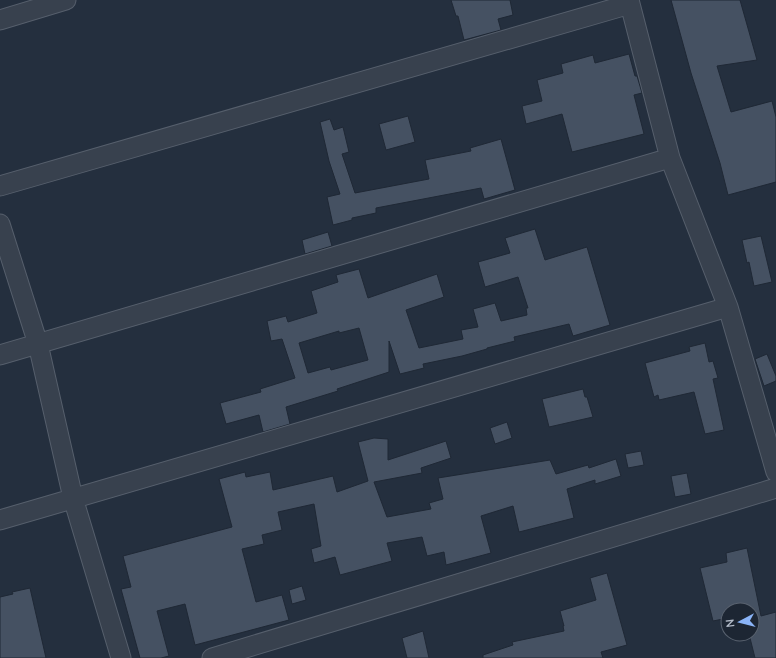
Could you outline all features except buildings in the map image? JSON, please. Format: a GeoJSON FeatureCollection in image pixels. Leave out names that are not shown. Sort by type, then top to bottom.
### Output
{"type":"FeatureCollection","features":[{"type":"Feature","properties":{"kind":"street"},"geometry":{"type":"LineString","coordinates":[[0,20],[66,0]]}},
{"type":"Feature","properties":{"kind":"street"},"geometry":{"type":"LineString","coordinates":[[0,186],[629,2],[670,158],[728,307],[776,472]]}},
{"type":"Feature","properties":{"kind":"street"},"geometry":{"type":"LineString","coordinates":[[0,355],[670,158]]}},
{"type":"Feature","properties":{"kind":"street"},"geometry":{"type":"LineString","coordinates":[[0,224],[38,344],[73,498],[121,658]]}},
{"type":"Feature","properties":{"kind":"street"},"geometry":{"type":"LineString","coordinates":[[0,520],[728,307]]}},
{"type":"Feature","properties":{"kind":"street"},"geometry":{"type":"LineString","coordinates":[[212,658],[776,488]]}}]}
